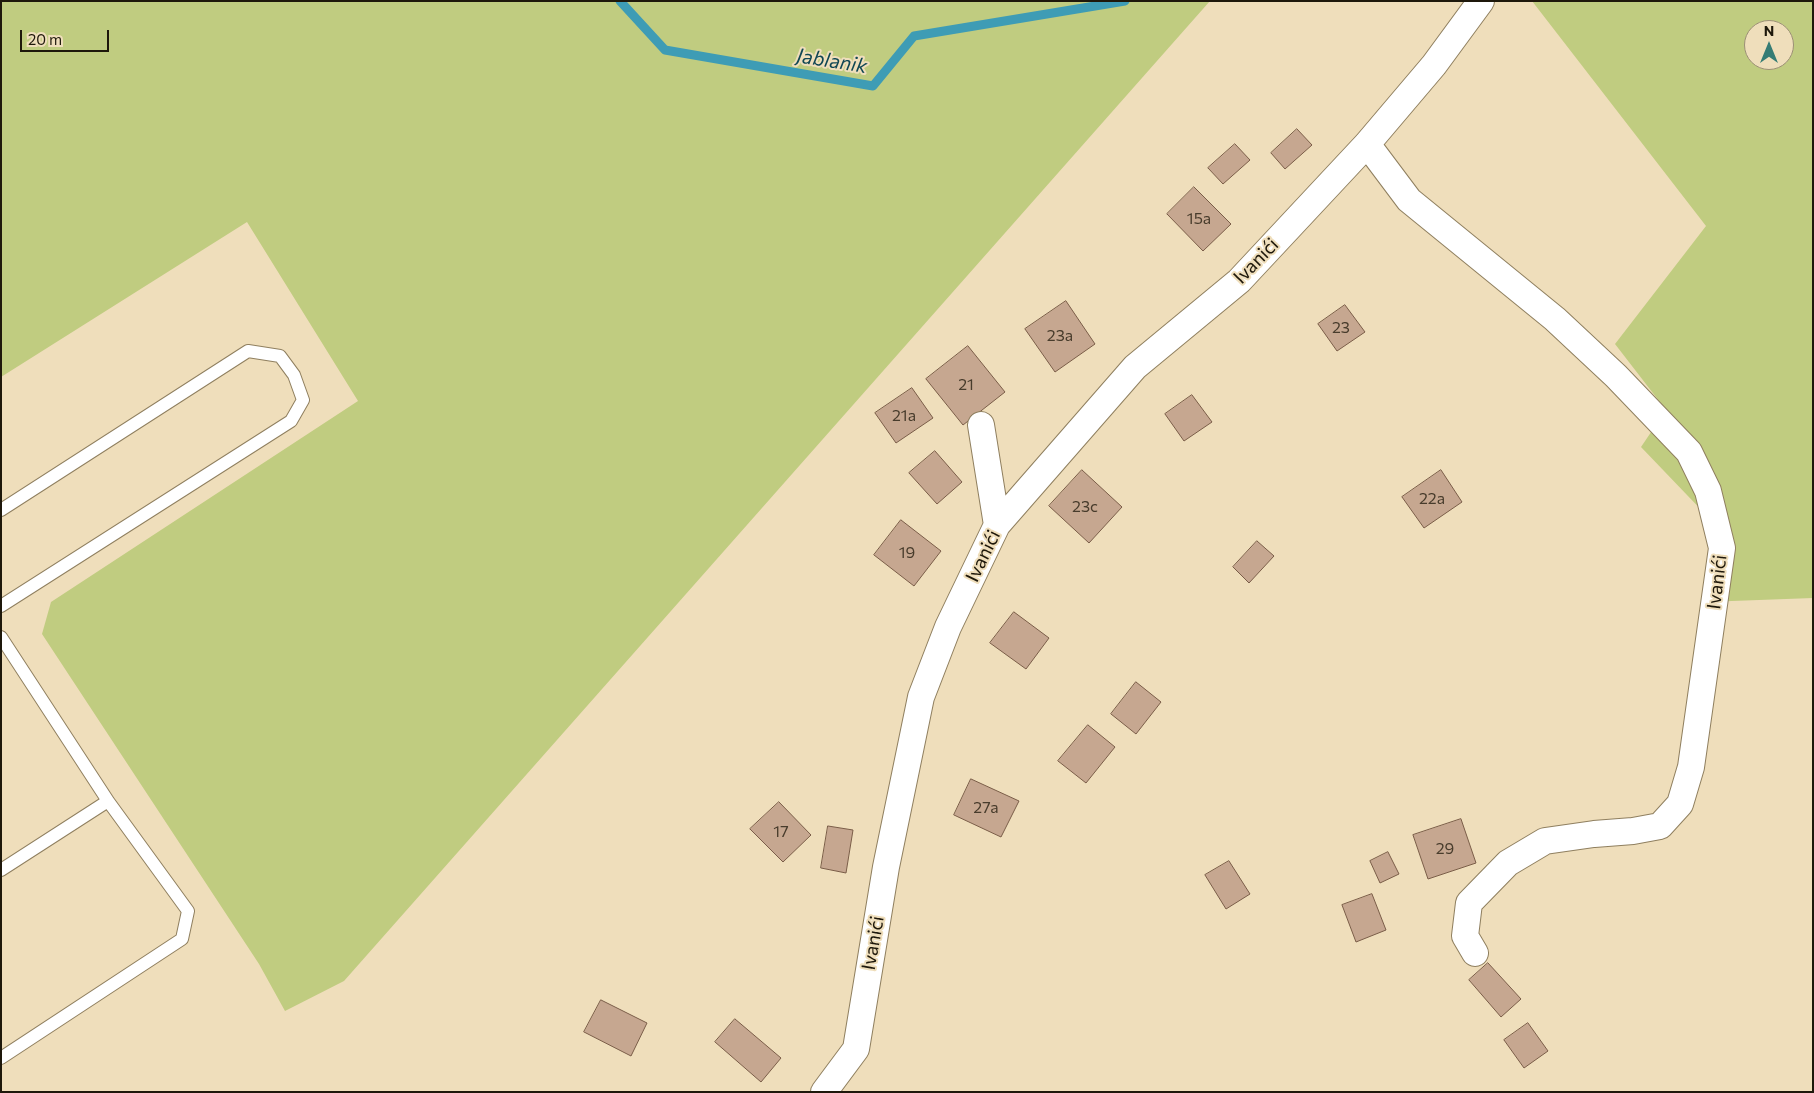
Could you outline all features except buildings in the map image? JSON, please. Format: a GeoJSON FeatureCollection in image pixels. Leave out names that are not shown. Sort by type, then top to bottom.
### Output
{"type":"FeatureCollection","features":[{"type":"Feature","properties":{"kind":"street","name":"Ivanići"},"geometry":{"type":"LineString","coordinates":[[824,1092],[856,1049],[886,867],[921,697],[948,627],[997,525],[1135,367],[1239,281],[1367,144],[1434,65],[1482,1]]}},
{"type":"Feature","properties":{"kind":"street","name":"Ivanići"},"geometry":{"type":"LineString","coordinates":[[1367,144],[1409,200],[1555,320],[1616,376],[1689,452],[1708,491],[1722,548],[1691,768],[1680,804],[1660,826],[1545,841],[1508,863],[1468,903],[1465,936],[1475,953]]}},
{"type":"Feature","properties":{"kind":"street"},"geometry":{"type":"LineString","coordinates":[[981,425],[997,525]]}},
{"type":"Feature","properties":{"kind":"lane"},"geometry":{"type":"LineString","coordinates":[[1,510],[248,351],[280,356],[294,375],[303,400],[291,421],[1,606]]}},
{"type":"Feature","properties":{"kind":"lane"},"geometry":{"type":"LineString","coordinates":[[1,637],[108,801],[188,911],[182,939],[1,1058]]}},
{"type":"Feature","properties":{"kind":"lane"},"geometry":{"type":"LineString","coordinates":[[1,870],[108,801]]}},
{"type":"Feature","properties":{"kind":"green space"},"geometry":{"type":"Polygon","coordinates":[[[1,1],[1210,1],[344,981],[285,1011],[259,964],[42,634],[51,602],[358,401],[247,222],[1,377],[1,1]]]}},
{"type":"Feature","properties":{"kind":"green space"},"geometry":{"type":"Polygon","coordinates":[[[1532,1],[1813,1],[1813,598],[1705,602],[1710,519],[1641,447],[1666,410],[1615,344],[1706,226],[1532,1]]]}},
{"type":"Feature","properties":{"kind":"waterway","name":"Jablanik"},"geometry":{"type":"LineString","coordinates":[[620,1],[665,50],[873,86],[914,36],[1125,1]]}}]}
